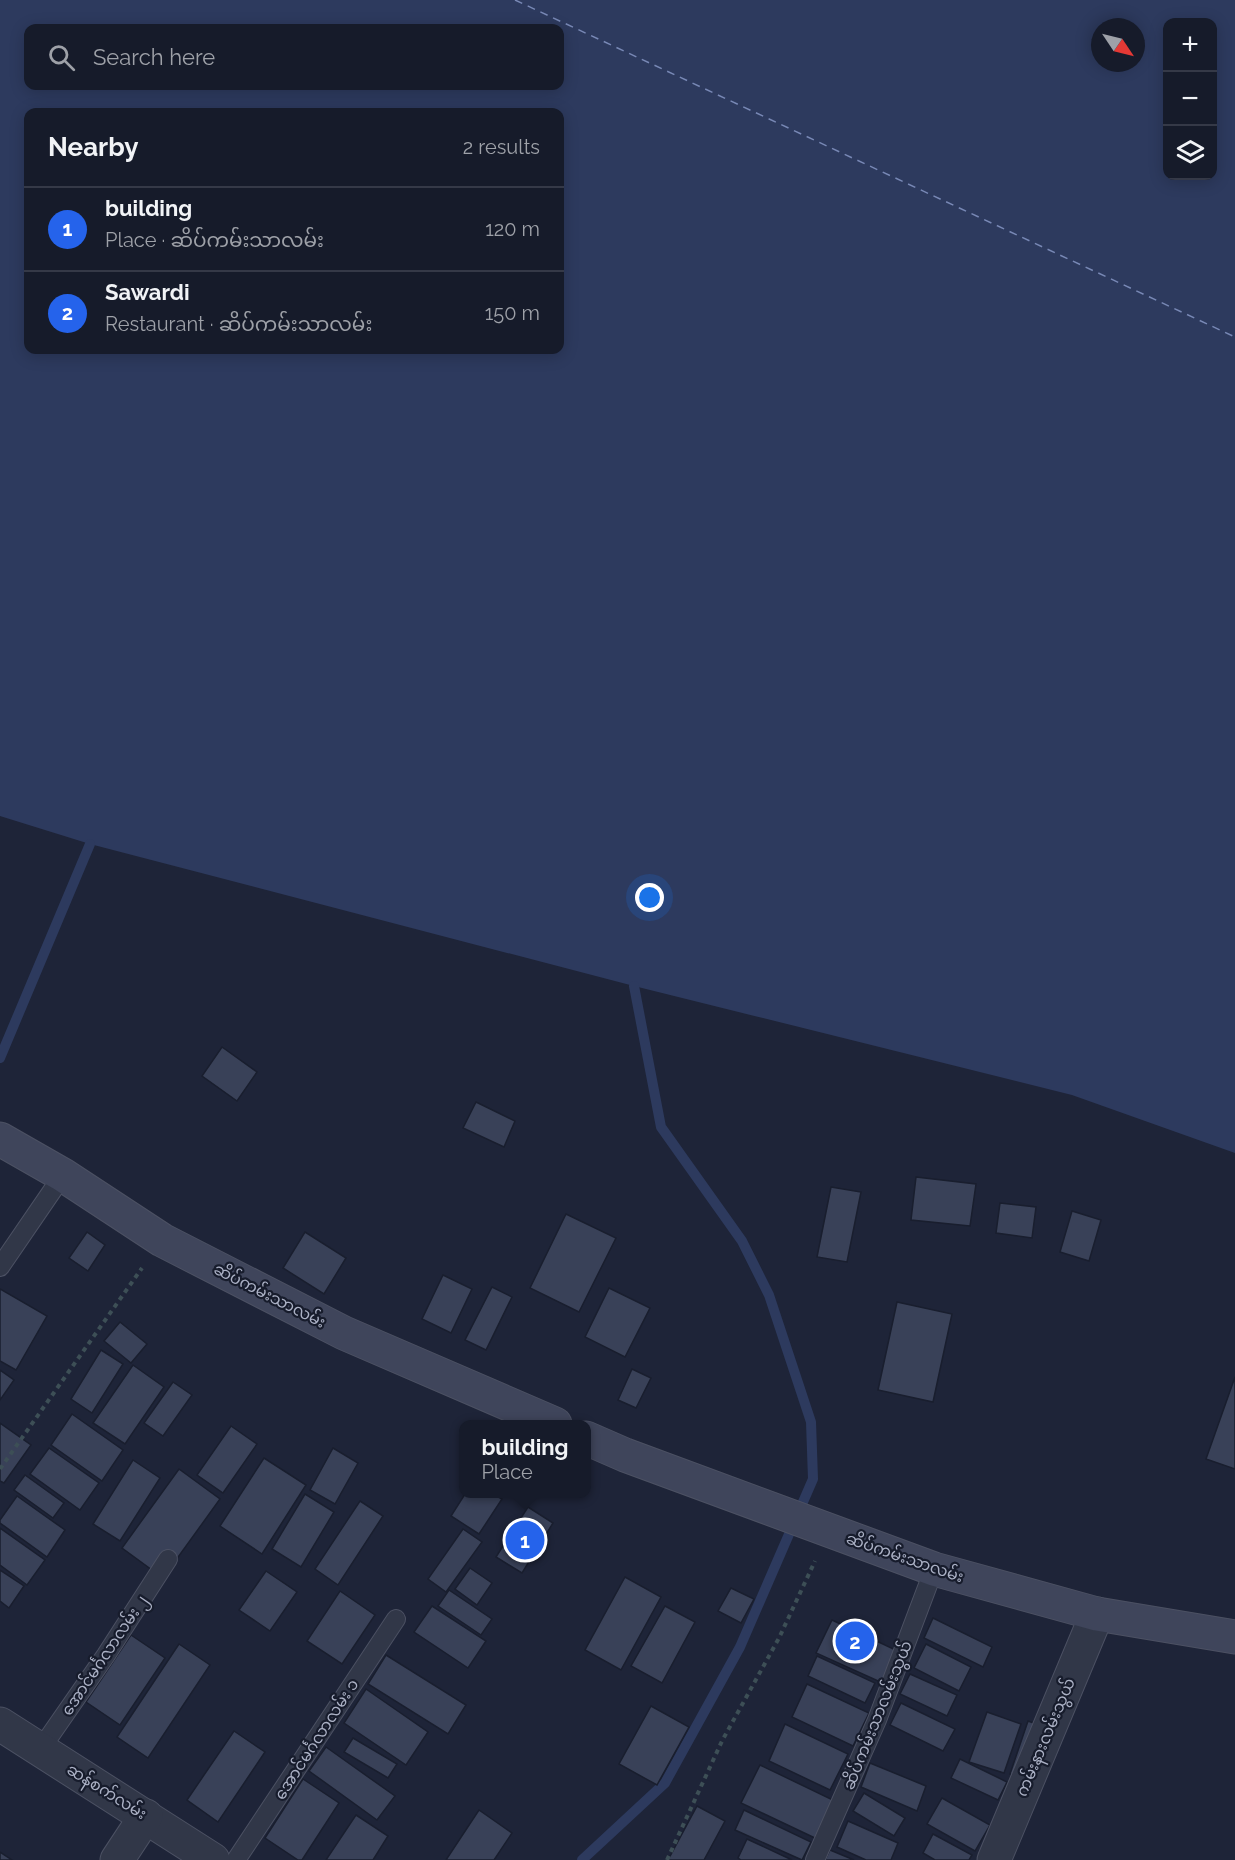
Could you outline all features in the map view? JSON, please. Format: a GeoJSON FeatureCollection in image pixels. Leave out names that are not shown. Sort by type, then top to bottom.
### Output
{"type":"FeatureCollection","features":[{"type":"Feature","properties":{"kind":"street","name":"ဆိပ်ကမ်းသာလမ်း"},"geometry":{"type":"LineString","coordinates":[[0,1139],[63,1175],[162,1240],[344,1333],[544,1420]]}},
{"type":"Feature","properties":{"kind":"street","name":"ဆိပ်ကမ်းသာလမ်း"},"geometry":{"type":"LineString","coordinates":[[591,1440],[625,1455],[934,1569],[1097,1614],[1235,1637]]}},
{"type":"Feature","properties":{"kind":"street","name":"ကမ်းနားလမ်းသွယ်"},"geometry":{"type":"LineString","coordinates":[[994,1860],[1097,1614]]}},
{"type":"Feature","properties":{"kind":"street","name":"ဆန်စက်လမ်း"},"geometry":{"type":"LineString","coordinates":[[0,1724],[213,1860]]}},
{"type":"Feature","properties":{"kind":"street"},"geometry":{"type":"LineString","coordinates":[[117,1860],[146,1816]]}},
{"type":"Feature","properties":{"kind":"lane"},"geometry":{"type":"LineString","coordinates":[[0,1267],[63,1175]]}},
{"type":"Feature","properties":{"kind":"lane","name":"အောင်မင်္ဂလာလမ်း ၂"},"geometry":{"type":"LineString","coordinates":[[40,1749],[106,1655],[168,1559]]}},
{"type":"Feature","properties":{"kind":"lane","name":"ဆိပ်ကမ်းသာလမ်းသွယ်"},"geometry":{"type":"LineString","coordinates":[[815,1860],[877,1720],[934,1569]]}},
{"type":"Feature","properties":{"kind":"lane","name":"အောင်မင်္ဂလာလမ်း ၁"},"geometry":{"type":"LineString","coordinates":[[236,1860],[396,1619]]}},
{"type":"Feature","properties":{"kind":"path"},"geometry":{"type":"LineString","coordinates":[[0,1469],[162,1240]]}},
{"type":"Feature","properties":{"kind":"path"},"geometry":{"type":"LineString","coordinates":[[667,1860],[722,1741],[779,1638],[829,1530]]}},
{"type":"Feature","properties":{"kind":"water"},"geometry":{"type":"Polygon","coordinates":[[[0,0],[1235,0],[1235,1153],[1072,1095],[634,986],[90,844],[0,816],[0,0]]]}},
{"type":"Feature","properties":{"kind":"building"},"geometry":{"type":"Polygon","coordinates":[[[222,1047],[257,1072],[237,1101],[202,1076],[222,1047]]]}},
{"type":"Feature","properties":{"kind":"building"},"geometry":{"type":"Polygon","coordinates":[[[476,1102],[515,1121],[504,1147],[463,1128],[476,1102]]]}},
{"type":"Feature","properties":{"kind":"building"},"geometry":{"type":"Polygon","coordinates":[[[916,1177],[976,1184],[970,1226],[911,1220],[916,1177]]]}},
{"type":"Feature","properties":{"kind":"building"},"geometry":{"type":"Polygon","coordinates":[[[831,1187],[861,1192],[847,1262],[817,1257],[831,1187]]]}},
{"type":"Feature","properties":{"kind":"building"},"geometry":{"type":"Polygon","coordinates":[[[1000,1203],[1036,1207],[1032,1238],[996,1233],[1000,1203]]]}},
{"type":"Feature","properties":{"kind":"building"},"geometry":{"type":"Polygon","coordinates":[[[1072,1211],[1101,1220],[1089,1261],[1060,1252],[1072,1211]]]}},
{"type":"Feature","properties":{"kind":"building"},"geometry":{"type":"Polygon","coordinates":[[[566,1214],[616,1238],[579,1312],[530,1288],[566,1214]]]}},
{"type":"Feature","properties":{"kind":"building"},"geometry":{"type":"Polygon","coordinates":[[[87,1232],[105,1245],[88,1271],[69,1258],[87,1232]]]}},
{"type":"Feature","properties":{"kind":"building"},"geometry":{"type":"Polygon","coordinates":[[[305,1232],[346,1258],[324,1294],[283,1268],[305,1232]]]}},
{"type":"Feature","properties":{"kind":"building"},"geometry":{"type":"Polygon","coordinates":[[[443,1275],[472,1289],[451,1333],[422,1319],[443,1275]]]}},
{"type":"Feature","properties":{"kind":"building"},"geometry":{"type":"Polygon","coordinates":[[[492,1287],[512,1297],[486,1350],[465,1340],[492,1287]]]}},
{"type":"Feature","properties":{"kind":"building"},"geometry":{"type":"Polygon","coordinates":[[[609,1288],[650,1308],[625,1357],[585,1337],[609,1288]]]}},
{"type":"Feature","properties":{"kind":"building"},"geometry":{"type":"Polygon","coordinates":[[[0,1289],[47,1316],[16,1370],[0,1361],[0,1289]]]}},
{"type":"Feature","properties":{"kind":"building"},"geometry":{"type":"Polygon","coordinates":[[[897,1302],[952,1314],[933,1402],[878,1390],[897,1302]]]}},
{"type":"Feature","properties":{"kind":"building"},"geometry":{"type":"Polygon","coordinates":[[[120,1322],[147,1344],[131,1363],[104,1341],[120,1322]]]}},
{"type":"Feature","properties":{"kind":"building"},"geometry":{"type":"Polygon","coordinates":[[[101,1350],[123,1364],[92,1413],[71,1399],[101,1350]]]}},
{"type":"Feature","properties":{"kind":"building"},"geometry":{"type":"Polygon","coordinates":[[[133,1365],[164,1387],[125,1444],[93,1423],[133,1365]]]}},
{"type":"Feature","properties":{"kind":"building"},"geometry":{"type":"Polygon","coordinates":[[[632,1369],[651,1378],[636,1408],[618,1400],[632,1369]]]}},
{"type":"Feature","properties":{"kind":"building"},"geometry":{"type":"Polygon","coordinates":[[[0,1370],[14,1380],[0,1400],[0,1370]]]}},
{"type":"Feature","properties":{"kind":"building"},"geometry":{"type":"Polygon","coordinates":[[[1235,1377],[1235,1469],[1206,1459],[1235,1377]]]}},
{"type":"Feature","properties":{"kind":"building"},"geometry":{"type":"Polygon","coordinates":[[[173,1382],[192,1395],[163,1436],[144,1423],[173,1382]]]}},
{"type":"Feature","properties":{"kind":"building"},"geometry":{"type":"Polygon","coordinates":[[[72,1414],[123,1450],[102,1481],[51,1445],[72,1414]]]}},
{"type":"Feature","properties":{"kind":"building"},"geometry":{"type":"Polygon","coordinates":[[[0,1423],[31,1445],[4,1483],[0,1481],[0,1423]]]}},
{"type":"Feature","properties":{"kind":"building"},"geometry":{"type":"Polygon","coordinates":[[[231,1426],[257,1444],[223,1493],[197,1475],[231,1426]]]}},
{"type":"Feature","properties":{"kind":"building"},"geometry":{"type":"Polygon","coordinates":[[[49,1448],[99,1483],[80,1510],[30,1474],[49,1448]]]}},
{"type":"Feature","properties":{"kind":"building"},"geometry":{"type":"Polygon","coordinates":[[[333,1448],[358,1463],[335,1504],[310,1490],[333,1448]]]}},
{"type":"Feature","properties":{"kind":"building"},"geometry":{"type":"Polygon","coordinates":[[[264,1458],[306,1485],[262,1554],[220,1526],[264,1458]]]}},
{"type":"Feature","properties":{"kind":"building"},"geometry":{"type":"Polygon","coordinates":[[[133,1460],[160,1478],[120,1541],[93,1524],[133,1460]]]}},
{"type":"Feature","properties":{"kind":"building"},"geometry":{"type":"Polygon","coordinates":[[[179,1469],[220,1499],[163,1578],[122,1548],[179,1469]]]}},
{"type":"Feature","properties":{"kind":"building"},"geometry":{"type":"Polygon","coordinates":[[[25,1475],[64,1503],[53,1518],[14,1490],[25,1475]]]}},
{"type":"Feature","properties":{"kind":"building"},"geometry":{"type":"Polygon","coordinates":[[[305,1494],[334,1512],[301,1567],[272,1549],[305,1494]]]}},
{"type":"Feature","properties":{"kind":"building"},"geometry":{"type":"Polygon","coordinates":[[[17,1496],[65,1530],[47,1557],[0,1523],[17,1496]]]}},
{"type":"Feature","properties":{"kind":"building"},"geometry":{"type":"Polygon","coordinates":[[[462,1498],[502,1499],[479,1534],[451,1516],[462,1498]]]}},
{"type":"Feature","properties":{"kind":"building"},"geometry":{"type":"Polygon","coordinates":[[[360,1501],[383,1516],[338,1585],[315,1569],[360,1501]]]}},
{"type":"Feature","properties":{"kind":"building"},"geometry":{"type":"Polygon","coordinates":[[[528,1507],[553,1523],[522,1573],[496,1557],[528,1507]]]}},
{"type":"Feature","properties":{"kind":"building"},"geometry":{"type":"Polygon","coordinates":[[[0,1528],[45,1560],[27,1585],[0,1565],[0,1528]]]}},
{"type":"Feature","properties":{"kind":"building"},"geometry":{"type":"Polygon","coordinates":[[[463,1529],[482,1542],[446,1592],[428,1579],[463,1529]]]}},
{"type":"Feature","properties":{"kind":"building"},"geometry":{"type":"Polygon","coordinates":[[[470,1568],[492,1583],[477,1605],[455,1589],[470,1568]]]}},
{"type":"Feature","properties":{"kind":"building"},"geometry":{"type":"Polygon","coordinates":[[[0,1570],[24,1586],[9,1608],[0,1601],[0,1570]]]}},
{"type":"Feature","properties":{"kind":"building"},"geometry":{"type":"Polygon","coordinates":[[[266,1571],[297,1592],[270,1631],[239,1610],[266,1571]]]}},
{"type":"Feature","properties":{"kind":"building"},"geometry":{"type":"Polygon","coordinates":[[[625,1577],[661,1597],[621,1670],[585,1650],[625,1577]]]}},
{"type":"Feature","properties":{"kind":"building"},"geometry":{"type":"Polygon","coordinates":[[[731,1588],[754,1599],[741,1623],[718,1611],[731,1588]]]}},
{"type":"Feature","properties":{"kind":"building"},"geometry":{"type":"Polygon","coordinates":[[[449,1590],[492,1619],[481,1635],[438,1606],[449,1590]]]}},
{"type":"Feature","properties":{"kind":"building"},"geometry":{"type":"Polygon","coordinates":[[[340,1591],[375,1615],[342,1664],[307,1641],[340,1591]]]}},
{"type":"Feature","properties":{"kind":"building"},"geometry":{"type":"Polygon","coordinates":[[[432,1606],[486,1641],[468,1668],[414,1632],[432,1606]]]}},
{"type":"Feature","properties":{"kind":"building"},"geometry":{"type":"Polygon","coordinates":[[[665,1606],[695,1622],[662,1683],[631,1666],[665,1606]]]}},
{"type":"Feature","properties":{"kind":"building"},"geometry":{"type":"Polygon","coordinates":[[[933,1618],[992,1647],[983,1667],[924,1638],[933,1618]]]}},
{"type":"Feature","properties":{"kind":"building"},"geometry":{"type":"Polygon","coordinates":[[[832,1620],[902,1653],[887,1685],[816,1653],[832,1620]]]}},
{"type":"Feature","properties":{"kind":"building"},"geometry":{"type":"Polygon","coordinates":[[[131,1635],[165,1658],[120,1725],[86,1702],[131,1635]]]}},
{"type":"Feature","properties":{"kind":"building"},"geometry":{"type":"Polygon","coordinates":[[[179,1644],[210,1665],[148,1758],[117,1737],[179,1644]]]}},
{"type":"Feature","properties":{"kind":"building"},"geometry":{"type":"Polygon","coordinates":[[[926,1644],[971,1667],[959,1691],[914,1668],[926,1644]]]}},
{"type":"Feature","properties":{"kind":"building"},"geometry":{"type":"Polygon","coordinates":[[[386,1655],[466,1705],[448,1734],[368,1684],[386,1655]]]}},
{"type":"Feature","properties":{"kind":"building"},"geometry":{"type":"Polygon","coordinates":[[[817,1656],[875,1683],[865,1703],[808,1676],[817,1656]]]}},
{"type":"Feature","properties":{"kind":"building"},"geometry":{"type":"Polygon","coordinates":[[[910,1674],[957,1695],[947,1716],[900,1694],[910,1674]]]}},
{"type":"Feature","properties":{"kind":"building"},"geometry":{"type":"Polygon","coordinates":[[[807,1684],[869,1713],[853,1746],[792,1717],[807,1684]]]}},
{"type":"Feature","properties":{"kind":"building"},"geometry":{"type":"Polygon","coordinates":[[[366,1689],[428,1732],[406,1765],[344,1723],[366,1689]]]}},
{"type":"Feature","properties":{"kind":"building"},"geometry":{"type":"Polygon","coordinates":[[[901,1703],[955,1729],[943,1751],[890,1725],[901,1703]]]}},
{"type":"Feature","properties":{"kind":"building"},"geometry":{"type":"Polygon","coordinates":[[[651,1706],[689,1727],[657,1785],[619,1764],[651,1706]]]}},
{"type":"Feature","properties":{"kind":"building"},"geometry":{"type":"Polygon","coordinates":[[[987,1712],[1021,1724],[1004,1773],[969,1762],[987,1712]]]}},
{"type":"Feature","properties":{"kind":"building"},"geometry":{"type":"Polygon","coordinates":[[[1028,1721],[1042,1726],[1024,1779],[1010,1774],[1028,1721]]]}},
{"type":"Feature","properties":{"kind":"building"},"geometry":{"type":"Polygon","coordinates":[[[785,1724],[848,1754],[830,1790],[769,1761],[785,1724]]]}},
{"type":"Feature","properties":{"kind":"building"},"geometry":{"type":"Polygon","coordinates":[[[234,1731],[265,1752],[218,1822],[187,1800],[234,1731]]]}},
{"type":"Feature","properties":{"kind":"building"},"geometry":{"type":"Polygon","coordinates":[[[353,1738],[397,1764],[388,1778],[344,1752],[353,1738]]]}},
{"type":"Feature","properties":{"kind":"building"},"geometry":{"type":"Polygon","coordinates":[[[326,1747],[395,1796],[377,1820],[309,1771],[326,1747]]]}},
{"type":"Feature","properties":{"kind":"building"},"geometry":{"type":"Polygon","coordinates":[[[960,1759],[1007,1782],[998,1800],[951,1778],[960,1759]]]}},
{"type":"Feature","properties":{"kind":"building"},"geometry":{"type":"Polygon","coordinates":[[[870,1763],[926,1786],[917,1811],[861,1787],[870,1763]]]}},
{"type":"Feature","properties":{"kind":"building"},"geometry":{"type":"Polygon","coordinates":[[[760,1765],[835,1801],[817,1839],[741,1803],[760,1765]]]}},
{"type":"Feature","properties":{"kind":"building"},"geometry":{"type":"Polygon","coordinates":[[[303,1779],[339,1803],[302,1860],[298,1860],[265,1838],[303,1779]]]}},
{"type":"Feature","properties":{"kind":"building"},"geometry":{"type":"Polygon","coordinates":[[[864,1793],[905,1818],[894,1836],[853,1811],[864,1793]]]}},
{"type":"Feature","properties":{"kind":"building"},"geometry":{"type":"Polygon","coordinates":[[[942,1798],[990,1825],[975,1851],[927,1824],[942,1798]]]}},
{"type":"Feature","properties":{"kind":"building"},"geometry":{"type":"Polygon","coordinates":[[[697,1806],[725,1821],[704,1860],[668,1860],[697,1806]]]}},
{"type":"Feature","properties":{"kind":"building"},"geometry":{"type":"Polygon","coordinates":[[[479,1810],[512,1833],[494,1860],[446,1860],[479,1810]]]}},
{"type":"Feature","properties":{"kind":"building"},"geometry":{"type":"Polygon","coordinates":[[[744,1810],[811,1842],[802,1860],[735,1830],[744,1810]]]}},
{"type":"Feature","properties":{"kind":"building"},"geometry":{"type":"Polygon","coordinates":[[[356,1815],[388,1836],[373,1860],[326,1860],[356,1815]]]}},
{"type":"Feature","properties":{"kind":"building"},"geometry":{"type":"Polygon","coordinates":[[[848,1821],[898,1843],[891,1860],[866,1860],[837,1847],[848,1821]]]}},
{"type":"Feature","properties":{"kind":"building"},"geometry":{"type":"Polygon","coordinates":[[[933,1834],[972,1855],[969,1860],[935,1860],[923,1853],[933,1834]]]}},
{"type":"Feature","properties":{"kind":"building"},"geometry":{"type":"Polygon","coordinates":[[[747,1839],[792,1860],[741,1860],[738,1858],[747,1839]]]}},
{"type":"Feature","properties":{"kind":"building"},"geometry":{"type":"Polygon","coordinates":[[[830,1850],[854,1860],[825,1860],[830,1850]]]}},
{"type":"Feature","properties":{"kind":"building"},"geometry":{"type":"Polygon","coordinates":[[[0,1852],[12,1860],[0,1860],[0,1852]]]}},
{"type":"Feature","properties":{"kind":"waterway"},"geometry":{"type":"LineString","coordinates":[[0,1058],[90,844]]}},
{"type":"Feature","properties":{"kind":"waterway"},"geometry":{"type":"LineString","coordinates":[[582,1860],[665,1783],[740,1647],[813,1479],[811,1422],[769,1295],[742,1241],[661,1127],[634,986]]}},
{"type":"Feature","properties":{"kind":"ferry route"},"geometry":{"type":"LineString","coordinates":[[515,0],[1235,337]]}},
{"type":"Feature","properties":{"kind":"place","name":"building"},"geometry":{"type":"Point","coordinates":[525,1540]}},
{"type":"Feature","properties":{"kind":"place","name":"Sawardi"},"geometry":{"type":"Point","coordinates":[855,1641]}}]}
